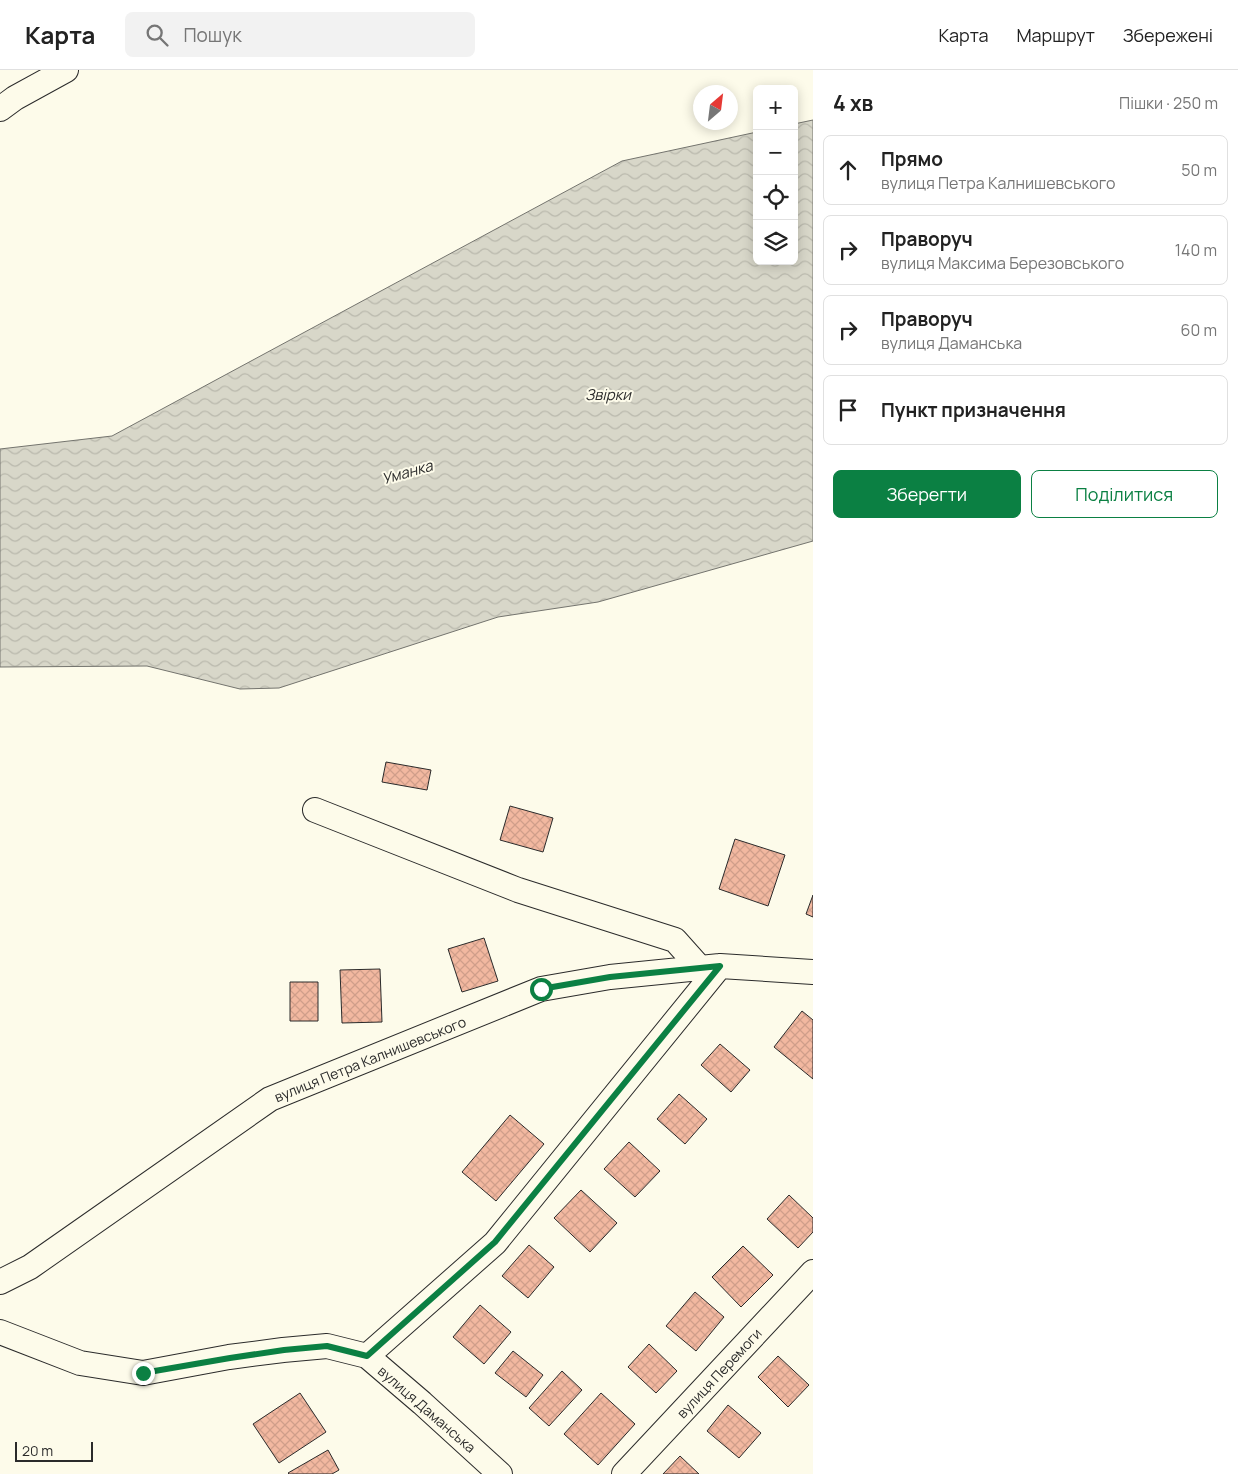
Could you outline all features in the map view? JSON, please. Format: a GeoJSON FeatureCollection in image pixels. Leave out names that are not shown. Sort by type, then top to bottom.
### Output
{"type":"FeatureCollection","features":[{"type":"Feature","properties":{"kind":"street"},"geometry":{"type":"LineString","coordinates":[[0,109],[15,98],[66,70]]}},
{"type":"Feature","properties":{"kind":"street"},"geometry":{"type":"LineString","coordinates":[[315,810],[518,890],[675,940],[710,967],[495,1242],[367,1356]]}},
{"type":"Feature","properties":{"kind":"street","name":"вулиця Петра Калнишевського"},"geometry":{"type":"LineString","coordinates":[[0,1282],[30,1267],[270,1099],[541,989],[610,977],[710,967],[813,972]]}},
{"type":"Feature","properties":{"kind":"street","name":"вулиця Перемоги"},"geometry":{"type":"LineString","coordinates":[[624,1474],[813,1272]]}},
{"type":"Feature","properties":{"kind":"street","name":"вулиця Даманська"},"geometry":{"type":"LineString","coordinates":[[0,1332],[80,1363],[143,1373],[284,1350],[327,1346],[367,1356],[500,1474]]}},
{"type":"Feature","properties":{"kind":"water","name":"Звірки"},"geometry":{"type":"Polygon","coordinates":[[[813,120],[813,541],[598,602],[498,617],[279,688],[240,689],[147,666],[0,667],[0,449],[112,436],[622,161],[753,133],[753,265],[798,265],[798,123],[813,120]]]}},
{"type":"Feature","properties":{"kind":"building"},"geometry":{"type":"Polygon","coordinates":[[[386,762],[431,770],[427,790],[382,782],[386,762]]]}},
{"type":"Feature","properties":{"kind":"building"},"geometry":{"type":"Polygon","coordinates":[[[510,806],[553,818],[543,852],[500,840],[510,806]]]}},
{"type":"Feature","properties":{"kind":"building"},"geometry":{"type":"Polygon","coordinates":[[[735,839],[785,855],[768,906],[719,889],[735,839]]]}},
{"type":"Feature","properties":{"kind":"building"},"geometry":{"type":"Polygon","coordinates":[[[813,895],[813,917],[806,914],[813,895]]]}},
{"type":"Feature","properties":{"kind":"building"},"geometry":{"type":"Polygon","coordinates":[[[484,938],[498,981],[462,992],[448,949],[484,938]]]}},
{"type":"Feature","properties":{"kind":"building"},"geometry":{"type":"Polygon","coordinates":[[[380,969],[382,1022],[342,1023],[340,970],[380,969]]]}},
{"type":"Feature","properties":{"kind":"building"},"geometry":{"type":"Polygon","coordinates":[[[290,982],[318,982],[318,1021],[290,1021],[290,982]]]}},
{"type":"Feature","properties":{"kind":"building"},"geometry":{"type":"Polygon","coordinates":[[[802,1011],[813,1020],[813,1079],[774,1047],[802,1011]]]}},
{"type":"Feature","properties":{"kind":"building"},"geometry":{"type":"Polygon","coordinates":[[[720,1044],[750,1070],[731,1092],[701,1065],[720,1044]]]}},
{"type":"Feature","properties":{"kind":"building"},"geometry":{"type":"Polygon","coordinates":[[[679,1094],[707,1119],[685,1144],[657,1119],[679,1094]]]}},
{"type":"Feature","properties":{"kind":"building"},"geometry":{"type":"Polygon","coordinates":[[[510,1115],[544,1144],[496,1201],[462,1172],[510,1115]]]}},
{"type":"Feature","properties":{"kind":"building"},"geometry":{"type":"Polygon","coordinates":[[[629,1142],[660,1171],[635,1197],[604,1169],[629,1142]]]}},
{"type":"Feature","properties":{"kind":"building"},"geometry":{"type":"Polygon","coordinates":[[[581,1190],[617,1223],[590,1252],[554,1218],[581,1190]]]}},
{"type":"Feature","properties":{"kind":"building"},"geometry":{"type":"Polygon","coordinates":[[[789,1195],[813,1218],[813,1232],[798,1248],[767,1219],[789,1195]]]}},
{"type":"Feature","properties":{"kind":"building"},"geometry":{"type":"Polygon","coordinates":[[[529,1245],[554,1267],[528,1298],[502,1276],[529,1245]]]}},
{"type":"Feature","properties":{"kind":"building"},"geometry":{"type":"Polygon","coordinates":[[[743,1246],[773,1275],[741,1307],[712,1277],[743,1246]]]}},
{"type":"Feature","properties":{"kind":"building"},"geometry":{"type":"Polygon","coordinates":[[[695,1292],[724,1317],[696,1351],[666,1326],[695,1292]]]}},
{"type":"Feature","properties":{"kind":"building"},"geometry":{"type":"Polygon","coordinates":[[[480,1305],[511,1332],[484,1364],[453,1337],[480,1305]]]}},
{"type":"Feature","properties":{"kind":"building"},"geometry":{"type":"Polygon","coordinates":[[[649,1344],[677,1371],[656,1393],[628,1367],[649,1344]]]}},
{"type":"Feature","properties":{"kind":"building"},"geometry":{"type":"Polygon","coordinates":[[[513,1351],[543,1375],[526,1397],[495,1373],[513,1351]]]}},
{"type":"Feature","properties":{"kind":"building"},"geometry":{"type":"Polygon","coordinates":[[[778,1356],[809,1385],[788,1407],[758,1377],[778,1356]]]}},
{"type":"Feature","properties":{"kind":"building"},"geometry":{"type":"Polygon","coordinates":[[[562,1371],[582,1390],[549,1426],[529,1408],[562,1371]]]}},
{"type":"Feature","properties":{"kind":"building"},"geometry":{"type":"Polygon","coordinates":[[[300,1393],[326,1432],[279,1463],[253,1424],[300,1393]]]}},
{"type":"Feature","properties":{"kind":"building"},"geometry":{"type":"Polygon","coordinates":[[[601,1393],[635,1424],[598,1465],[564,1434],[601,1393]]]}},
{"type":"Feature","properties":{"kind":"building"},"geometry":{"type":"Polygon","coordinates":[[[728,1405],[761,1433],[739,1458],[707,1431],[728,1405]]]}},
{"type":"Feature","properties":{"kind":"building"},"geometry":{"type":"Polygon","coordinates":[[[328,1450],[339,1470],[332,1474],[288,1473],[328,1450]]]}},
{"type":"Feature","properties":{"kind":"building"},"geometry":{"type":"Polygon","coordinates":[[[680,1456],[699,1474],[663,1474],[680,1456]]]}},
{"type":"Feature","properties":{"kind":"route"},"geometry":{"type":"LineString","coordinates":[[143,1373],[284,1350],[327,1346],[367,1356],[495,1242],[720,966],[610,977],[541,989]]}},
{"type":"Feature","properties":{"kind":"water label","name":"Уманка"},"geometry":{"type":"Point","coordinates":[407,472]}}]}
